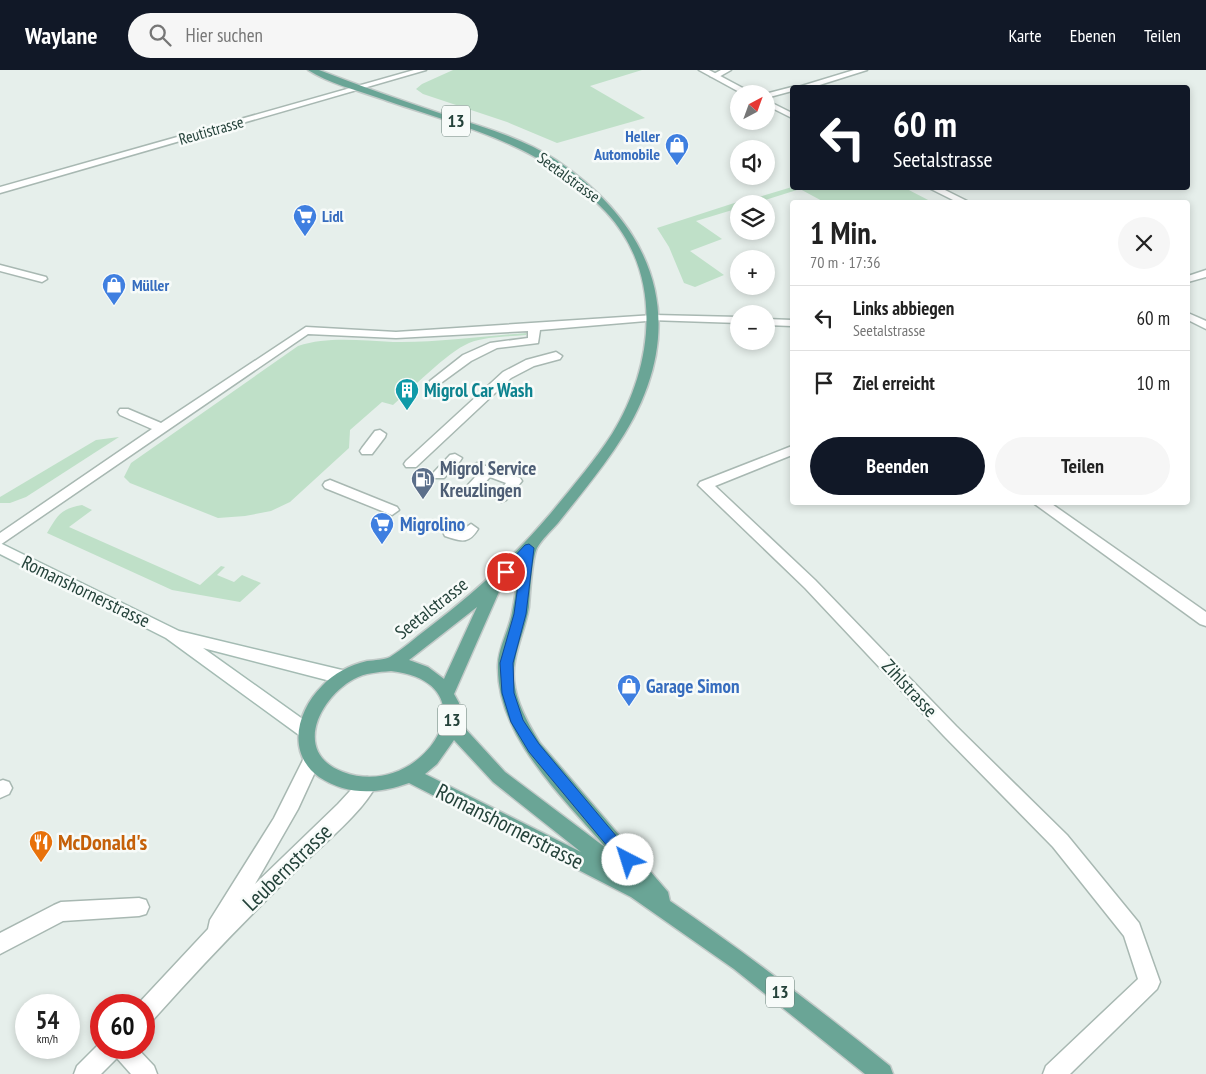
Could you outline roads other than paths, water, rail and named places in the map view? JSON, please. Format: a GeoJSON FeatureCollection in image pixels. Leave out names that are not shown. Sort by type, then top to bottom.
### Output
{"type":"FeatureCollection","features":[{"type":"Feature","properties":{"kind":"main road","name":"Seetalstrasse"},"geometry":{"type":"LineString","coordinates":[[312,70],[357,88],[513,142],[551,161],[586,186],[611,209],[640,252],[648,277],[654,318],[648,359],[640,389],[631,412],[596,467],[529,548],[494,583],[391,665]]}},
{"type":"Feature","properties":{"kind":"main road","name":"13"},"geometry":{"type":"LineString","coordinates":[[529,548],[520,614],[506,663],[508,693],[518,722],[534,748],[675,915]]}},
{"type":"Feature","properties":{"kind":"main road","name":"Seetalstrasse"},"geometry":{"type":"LineString","coordinates":[[446,693],[494,583]]}},
{"type":"Feature","properties":{"kind":"main road","name":"13"},"geometry":{"type":"LineString","coordinates":[[305,730],[311,710],[324,692],[342,678],[366,668],[391,665],[414,668],[434,678],[446,693],[452,708],[452,725],[443,746],[426,765],[410,775],[388,782],[367,785],[344,781],[325,772],[312,759]]}},
{"type":"Feature","properties":{"kind":"main road","name":"Romanshornerstrasse"},"geometry":{"type":"LineString","coordinates":[[452,725],[499,778],[613,865],[638,890]]}},
{"type":"Feature","properties":{"kind":"main road"},"geometry":{"type":"LineString","coordinates":[[305,730],[306,745],[312,759]]}},
{"type":"Feature","properties":{"kind":"main road","name":"Romanshornerstrasse"},"geometry":{"type":"LineString","coordinates":[[410,775],[638,890],[807,1012],[882,1074]]}},
{"type":"Feature","properties":{"kind":"street","name":"Reutistrasse"},"geometry":{"type":"LineString","coordinates":[[0,190],[422,70]]}},
{"type":"Feature","properties":{"kind":"street"},"geometry":{"type":"LineString","coordinates":[[703,70],[732,85]]}},
{"type":"Feature","properties":{"kind":"street"},"geometry":{"type":"LineString","coordinates":[[714,76],[727,70]]}},
{"type":"Feature","properties":{"kind":"street"},"geometry":{"type":"LineString","coordinates":[[810,85],[863,70]]}},
{"type":"Feature","properties":{"kind":"street"},"geometry":{"type":"LineString","coordinates":[[775,94],[790,90]]}},
{"type":"Feature","properties":{"kind":"street"},"geometry":{"type":"LineString","coordinates":[[775,107],[790,115]]}},
{"type":"Feature","properties":{"kind":"street"},"geometry":{"type":"LineString","coordinates":[[938,190],[960,200]]}},
{"type":"Feature","properties":{"kind":"street"},"geometry":{"type":"LineString","coordinates":[[0,268],[42,279]]}},
{"type":"Feature","properties":{"kind":"street"},"geometry":{"type":"LineString","coordinates":[[1190,278],[1206,273]]}},
{"type":"Feature","properties":{"kind":"street"},"geometry":{"type":"LineString","coordinates":[[1190,317],[1206,326]]}},
{"type":"Feature","properties":{"kind":"street"},"geometry":{"type":"LineString","coordinates":[[0,540],[306,330],[396,335],[654,318],[730,320]]}},
{"type":"Feature","properties":{"kind":"street"},"geometry":{"type":"LineString","coordinates":[[775,322],[790,323]]}},
{"type":"Feature","properties":{"kind":"street"},"geometry":{"type":"LineString","coordinates":[[434,384],[467,358],[494,345],[534,341],[534,327]]}},
{"type":"Feature","properties":{"kind":"street"},"geometry":{"type":"LineString","coordinates":[[410,464],[507,375],[530,363],[556,356]]}},
{"type":"Feature","properties":{"kind":"street"},"geometry":{"type":"LineString","coordinates":[[124,412],[163,429]]}},
{"type":"Feature","properties":{"kind":"street"},"geometry":{"type":"LineString","coordinates":[[367,451],[380,434]]}},
{"type":"Feature","properties":{"kind":"street","name":"Zihlstrasse"},"geometry":{"type":"LineString","coordinates":[[790,451],[705,485],[810,584],[950,731],[1060,840],[1132,930],[1150,982],[1054,1074]]}},
{"type":"Feature","properties":{"kind":"street"},"geometry":{"type":"LineString","coordinates":[[439,475],[456,458]]}},
{"type":"Feature","properties":{"kind":"street"},"geometry":{"type":"LineString","coordinates":[[473,487],[483,469],[515,481],[501,497]]}},
{"type":"Feature","properties":{"kind":"street"},"geometry":{"type":"LineString","coordinates":[[330,485],[375,498],[392,510]]}},
{"type":"Feature","properties":{"kind":"street"},"geometry":{"type":"LineString","coordinates":[[1043,505],[1206,620]]}},
{"type":"Feature","properties":{"kind":"street"},"geometry":{"type":"LineString","coordinates":[[450,532],[464,537],[471,529]]}},
{"type":"Feature","properties":{"kind":"street","name":"Romanshornerstrasse"},"geometry":{"type":"LineString","coordinates":[[0,548],[172,634],[305,730]]}},
{"type":"Feature","properties":{"kind":"street","name":"Romanshornerstrasse"},"geometry":{"type":"LineString","coordinates":[[172,634],[342,678]]}},
{"type":"Feature","properties":{"kind":"street","name":"Leubernstrasse"},"geometry":{"type":"LineString","coordinates":[[204,947],[272,840],[296,798],[312,759]]}},
{"type":"Feature","properties":{"kind":"street","name":"Leubernstrasse"},"geometry":{"type":"LineString","coordinates":[[155,1001],[204,947],[345,810],[367,785]]}},
{"type":"Feature","properties":{"kind":"street"},"geometry":{"type":"LineString","coordinates":[[0,944],[60,912],[139,907]]}},
{"type":"Feature","properties":{"kind":"street"},"geometry":{"type":"LineString","coordinates":[[85,1074],[100,1059]]}},
{"type":"Feature","properties":{"kind":"street"},"geometry":{"type":"LineString","coordinates":[[133,1059],[146,1074]]}},
{"type":"Feature","properties":{"kind":"place","name":"Heller Automobile"},"geometry":{"type":"Point","coordinates":[677,166]}},
{"type":"Feature","properties":{"kind":"place","name":"Lidl"},"geometry":{"type":"Point","coordinates":[305,237]}},
{"type":"Feature","properties":{"kind":"place","name":"Müller"},"geometry":{"type":"Point","coordinates":[114,306]}},
{"type":"Feature","properties":{"kind":"place","name":"Migrol Car Wash"},"geometry":{"type":"Point","coordinates":[407,411]}},
{"type":"Feature","properties":{"kind":"place","name":"Migrol Service Kreuzlingen"},"geometry":{"type":"Point","coordinates":[423,500]}},
{"type":"Feature","properties":{"kind":"place","name":"Migrolino"},"geometry":{"type":"Point","coordinates":[382,545]}},
{"type":"Feature","properties":{"kind":"place","name":"Garage Simon"},"geometry":{"type":"Point","coordinates":[629,707]}},
{"type":"Feature","properties":{"kind":"place","name":"McDonald's"},"geometry":{"type":"Point","coordinates":[41,863]}}]}
